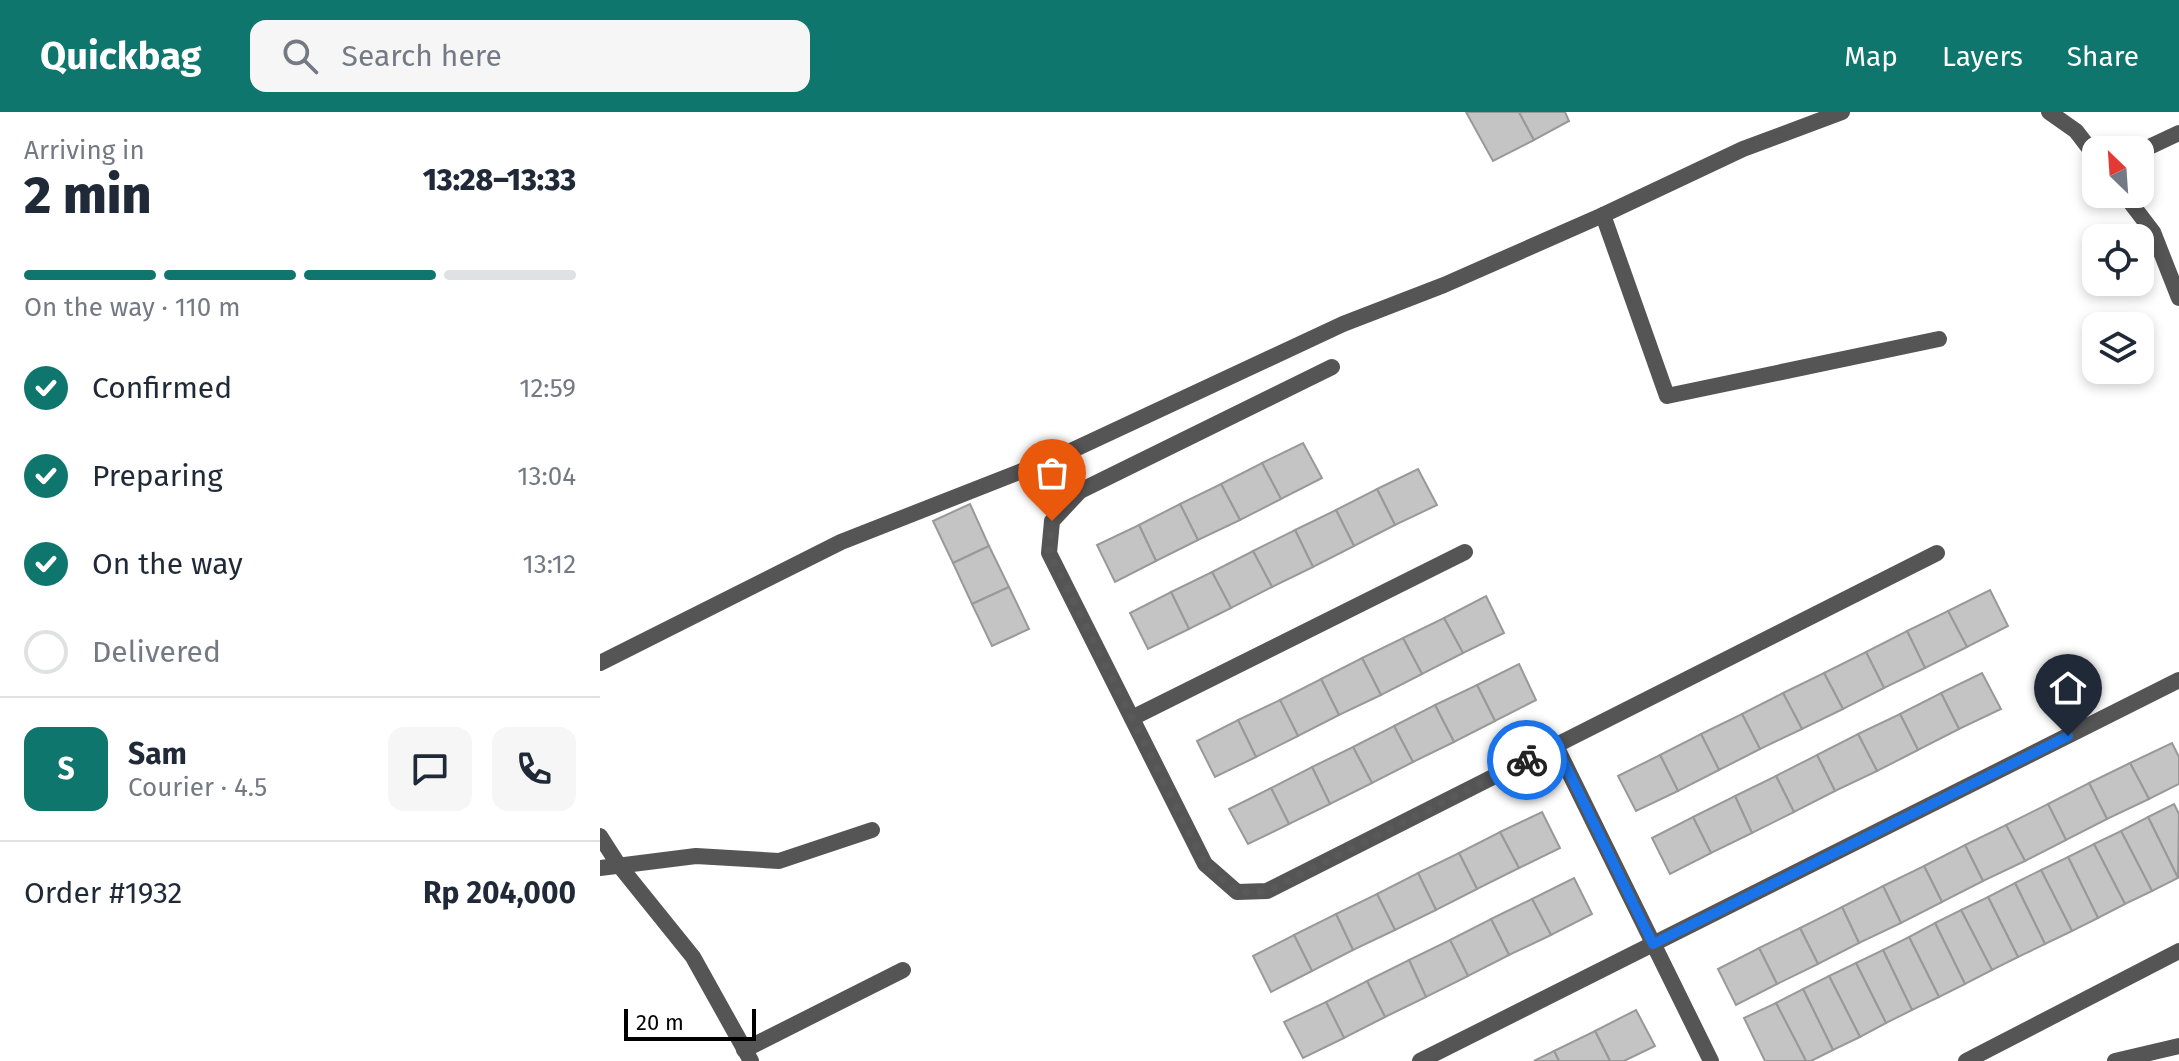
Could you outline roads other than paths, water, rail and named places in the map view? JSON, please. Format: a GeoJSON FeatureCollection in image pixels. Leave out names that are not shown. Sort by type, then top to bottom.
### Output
{"type":"FeatureCollection","features":[{"type":"Feature","properties":{"kind":"street"},"geometry":{"type":"LineString","coordinates":[[600,663],[841,542],[1060,456],[1343,324],[1444,285],[1743,149],[1842,112]]}},
{"type":"Feature","properties":{"kind":"street"},"geometry":{"type":"LineString","coordinates":[[2049,112],[2082,139]]}},
{"type":"Feature","properties":{"kind":"street"},"geometry":{"type":"LineString","coordinates":[[2154,145],[2179,133]]}},
{"type":"Feature","properties":{"kind":"street"},"geometry":{"type":"LineString","coordinates":[[2135,208],[2153,232],[2179,298]]}},
{"type":"Feature","properties":{"kind":"street"},"geometry":{"type":"LineString","coordinates":[[1603,215],[1667,396],[1939,339]]}},
{"type":"Feature","properties":{"kind":"street"},"geometry":{"type":"LineString","coordinates":[[1332,367],[1080,491],[1052,521],[1049,553],[1205,864],[1237,892],[1267,891],[1937,553]]}},
{"type":"Feature","properties":{"kind":"street"},"geometry":{"type":"LineString","coordinates":[[1132,718],[1465,552]]}},
{"type":"Feature","properties":{"kind":"street"},"geometry":{"type":"LineString","coordinates":[[1420,1061],[2179,680]]}},
{"type":"Feature","properties":{"kind":"street"},"geometry":{"type":"LineString","coordinates":[[1556,746],[1711,1061]]}},
{"type":"Feature","properties":{"kind":"street"},"geometry":{"type":"LineString","coordinates":[[600,868],[696,856],[779,861],[872,830]]}},
{"type":"Feature","properties":{"kind":"street"},"geometry":{"type":"LineString","coordinates":[[600,836],[618,864],[693,957],[748,1056],[903,970]]}},
{"type":"Feature","properties":{"kind":"street"},"geometry":{"type":"LineString","coordinates":[[1966,1061],[2179,951]]}},
{"type":"Feature","properties":{"kind":"street"},"geometry":{"type":"LineString","coordinates":[[2115,1061],[2179,1046]]}}]}
